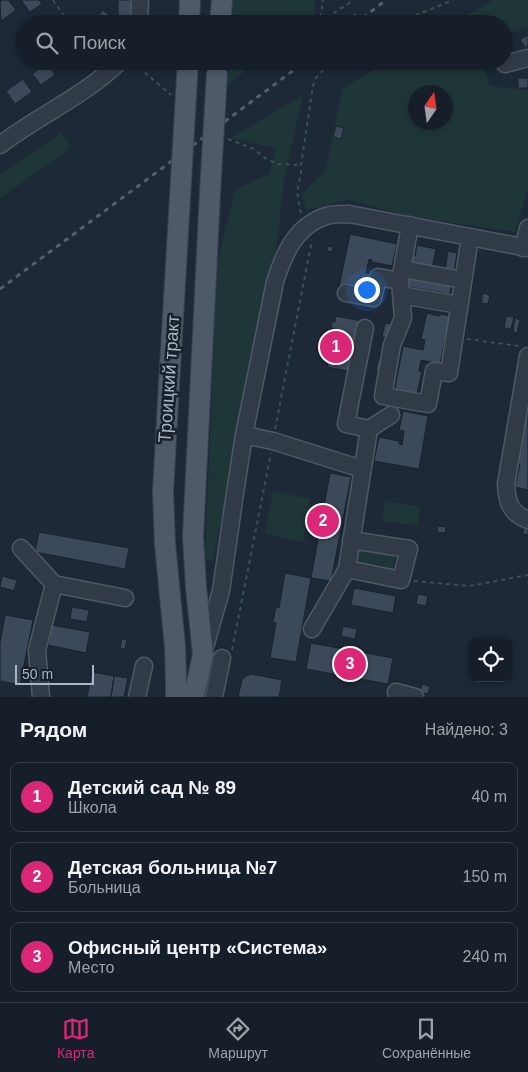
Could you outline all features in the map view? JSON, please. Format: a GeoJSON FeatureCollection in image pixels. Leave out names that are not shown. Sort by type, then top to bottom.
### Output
{"type":"FeatureCollection","features":[{"type":"Feature","properties":{"kind":"main road"},"geometry":{"type":"LineString","coordinates":[[189,15],[190,0]]}},
{"type":"Feature","properties":{"kind":"main road"},"geometry":{"type":"LineString","coordinates":[[221,15],[222,0]]}},
{"type":"Feature","properties":{"kind":"main road","name":"Троицкий тракт"},"geometry":{"type":"LineString","coordinates":[[176,697],[175,647],[165,544],[163,492],[187,70]]}},
{"type":"Feature","properties":{"kind":"main road"},"geometry":{"type":"LineString","coordinates":[[193,697],[197,682],[219,654],[196,587],[193,536],[217,70]]}},
{"type":"Feature","properties":{"kind":"street"},"geometry":{"type":"LineString","coordinates":[[139,15],[140,0]]}},
{"type":"Feature","properties":{"kind":"street"},"geometry":{"type":"LineString","coordinates":[[513,62],[528,58]]}},
{"type":"Feature","properties":{"kind":"street"},"geometry":{"type":"LineString","coordinates":[[0,144],[86,90],[111,70]]}},
{"type":"Feature","properties":{"kind":"street"},"geometry":{"type":"LineString","coordinates":[[214,697],[219,654],[221,590],[244,435],[275,282],[286,251],[307,227],[317,220],[331,215],[350,214],[525,248],[528,228]]}},
{"type":"Feature","properties":{"kind":"street"},"geometry":{"type":"LineString","coordinates":[[410,225],[401,282],[403,318],[392,344],[383,396],[428,404],[434,371],[449,373],[470,237]]}},
{"type":"Feature","properties":{"kind":"street"},"geometry":{"type":"LineString","coordinates":[[346,293],[373,298],[378,277],[401,282],[460,305]]}},
{"type":"Feature","properties":{"kind":"street"},"geometry":{"type":"LineString","coordinates":[[401,282],[463,280]]}},
{"type":"Feature","properties":{"kind":"street"},"geometry":{"type":"LineString","coordinates":[[365,328],[346,424],[369,429],[391,415]]}},
{"type":"Feature","properties":{"kind":"street"},"geometry":{"type":"LineString","coordinates":[[523,351],[506,494],[511,508],[520,517],[528,520]]}},
{"type":"Feature","properties":{"kind":"street"},"geometry":{"type":"LineString","coordinates":[[312,629],[347,569],[369,429]]}},
{"type":"Feature","properties":{"kind":"street"},"geometry":{"type":"LineString","coordinates":[[244,435],[273,441],[362,469]]}},
{"type":"Feature","properties":{"kind":"street"},"geometry":{"type":"LineString","coordinates":[[347,569],[402,580],[409,550],[351,540]]}},
{"type":"Feature","properties":{"kind":"street"},"geometry":{"type":"LineString","coordinates":[[21,548],[54,584],[125,598]]}},
{"type":"Feature","properties":{"kind":"street"},"geometry":{"type":"LineString","coordinates":[[41,697],[38,650],[54,584]]}},
{"type":"Feature","properties":{"kind":"street"},"geometry":{"type":"LineString","coordinates":[[196,587],[199,592],[206,596],[214,596],[221,590]]}},
{"type":"Feature","properties":{"kind":"street"},"geometry":{"type":"LineString","coordinates":[[137,697],[144,666]]}},
{"type":"Feature","properties":{"kind":"street"},"geometry":{"type":"LineString","coordinates":[[396,692],[414,697]]}},
{"type":"Feature","properties":{"kind":"path"},"geometry":{"type":"LineString","coordinates":[[53,0],[64,15]]}},
{"type":"Feature","properties":{"kind":"path"},"geometry":{"type":"LineString","coordinates":[[320,15],[323,0]]}},
{"type":"Feature","properties":{"kind":"path"},"geometry":{"type":"LineString","coordinates":[[331,15],[354,0]]}},
{"type":"Feature","properties":{"kind":"path"},"geometry":{"type":"LineString","coordinates":[[417,15],[453,0]]}},
{"type":"Feature","properties":{"kind":"path"},"geometry":{"type":"LineString","coordinates":[[219,654],[273,441],[313,235],[301,215],[297,192],[302,173],[301,165],[311,93],[316,78],[323,70]]}},
{"type":"Feature","properties":{"kind":"path"},"geometry":{"type":"LineString","coordinates":[[454,338],[523,351]]}},
{"type":"Feature","properties":{"kind":"path"},"geometry":{"type":"LineString","coordinates":[[402,580],[469,586],[528,575]]}},
{"type":"Feature","properties":{"kind":"green space"},"geometry":{"type":"Polygon","coordinates":[[[230,0],[316,0],[313,15],[229,15],[230,0]]]}},
{"type":"Feature","properties":{"kind":"green space"},"geometry":{"type":"Polygon","coordinates":[[[493,0],[528,0],[528,28],[513,32],[513,15],[467,15],[493,0]]]}},
{"type":"Feature","properties":{"kind":"green space"},"geometry":{"type":"Polygon","coordinates":[[[228,70],[246,70],[227,85],[228,70]]]}},
{"type":"Feature","properties":{"kind":"green space"},"geometry":{"type":"Polygon","coordinates":[[[374,70],[484,70],[490,86],[528,90],[528,188],[515,232],[413,217],[348,200],[306,210],[302,194],[326,169],[342,89],[374,70]]]}},
{"type":"Feature","properties":{"kind":"green space"},"geometry":{"type":"Polygon","coordinates":[[[303,95],[285,175],[275,258],[213,560],[205,559],[217,263],[235,190],[269,174],[276,148],[231,138],[303,95]]]}},
{"type":"Feature","properties":{"kind":"green space"},"geometry":{"type":"Polygon","coordinates":[[[61,133],[72,147],[0,198],[0,175],[61,133]]]}},
{"type":"Feature","properties":{"kind":"green space"},"geometry":{"type":"Polygon","coordinates":[[[273,491],[311,499],[303,542],[265,534],[273,491]]]}},
{"type":"Feature","properties":{"kind":"green space"},"geometry":{"type":"Polygon","coordinates":[[[385,501],[421,507],[417,526],[382,521],[385,501]]]}},
{"type":"Feature","properties":{"kind":"green space"},"geometry":{"type":"Polygon","coordinates":[[[361,544],[396,550],[393,569],[358,562],[361,544]]]}},
{"type":"Feature","properties":{"kind":"building"},"geometry":{"type":"Polygon","coordinates":[[[8,0],[16,10],[1,21],[0,2],[8,0]]]}},
{"type":"Feature","properties":{"kind":"building"},"geometry":{"type":"Polygon","coordinates":[[[21,0],[39,0],[42,4],[30,12],[21,0]]]}},
{"type":"Feature","properties":{"kind":"building"},"geometry":{"type":"Polygon","coordinates":[[[118,0],[132,0],[132,15],[118,15],[118,0]]]}},
{"type":"Feature","properties":{"kind":"building"},"geometry":{"type":"Polygon","coordinates":[[[103,10],[109,15],[99,15],[103,10]]]}},
{"type":"Feature","properties":{"kind":"building"},"geometry":{"type":"Polygon","coordinates":[[[528,35],[528,46],[526,48],[520,40],[528,35]]]}},
{"type":"Feature","properties":{"kind":"building"},"geometry":{"type":"Polygon","coordinates":[[[37,70],[52,70],[55,75],[41,85],[32,74],[37,70]]]}},
{"type":"Feature","properties":{"kind":"building"},"geometry":{"type":"Polygon","coordinates":[[[518,78],[528,78],[528,88],[518,88],[518,78]]]}},
{"type":"Feature","properties":{"kind":"building"},"geometry":{"type":"Polygon","coordinates":[[[23,79],[32,92],[15,104],[6,91],[23,79]]]}},
{"type":"Feature","properties":{"kind":"building"},"geometry":{"type":"Polygon","coordinates":[[[336,126],[344,128],[341,139],[333,137],[336,126]]]}},
{"type":"Feature","properties":{"kind":"building"},"geometry":{"type":"Polygon","coordinates":[[[350,234],[397,244],[392,266],[372,262],[369,259],[366,273],[371,274],[367,293],[339,287],[350,234]]]}},
{"type":"Feature","properties":{"kind":"building"},"geometry":{"type":"Polygon","coordinates":[[[417,245],[436,249],[432,269],[403,264],[405,254],[415,256],[417,245]]]}},
{"type":"Feature","properties":{"kind":"building"},"geometry":{"type":"Polygon","coordinates":[[[328,246],[333,247],[332,252],[327,251],[328,246]]]}},
{"type":"Feature","properties":{"kind":"building"},"geometry":{"type":"Polygon","coordinates":[[[448,251],[457,253],[454,272],[445,271],[448,251]]]}},
{"type":"Feature","properties":{"kind":"building"},"geometry":{"type":"Polygon","coordinates":[[[405,277],[451,285],[450,294],[404,286],[405,277]]]}},
{"type":"Feature","properties":{"kind":"building"},"geometry":{"type":"Polygon","coordinates":[[[483,293],[490,295],[488,304],[481,303],[483,293]]]}},
{"type":"Feature","properties":{"kind":"building"},"geometry":{"type":"Polygon","coordinates":[[[427,313],[450,316],[440,364],[421,360],[419,371],[422,372],[416,398],[394,393],[403,346],[423,350],[425,340],[421,339],[427,313]]]}},
{"type":"Feature","properties":{"kind":"building"},"geometry":{"type":"Polygon","coordinates":[[[336,316],[362,321],[352,372],[327,367],[329,360],[326,359],[327,353],[331,353],[335,329],[331,329],[332,322],[335,322],[336,316]]]}},
{"type":"Feature","properties":{"kind":"building"},"geometry":{"type":"Polygon","coordinates":[[[506,316],[514,317],[511,329],[504,328],[506,316]]]}},
{"type":"Feature","properties":{"kind":"building"},"geometry":{"type":"Polygon","coordinates":[[[515,318],[520,320],[517,333],[513,332],[515,318]]]}},
{"type":"Feature","properties":{"kind":"building"},"geometry":{"type":"Polygon","coordinates":[[[385,323],[395,325],[392,339],[382,337],[385,323]]]}},
{"type":"Feature","properties":{"kind":"building"},"geometry":{"type":"Polygon","coordinates":[[[378,360],[384,361],[382,372],[376,370],[378,360]]]}},
{"type":"Feature","properties":{"kind":"building"},"geometry":{"type":"Polygon","coordinates":[[[528,401],[528,490],[515,487],[520,464],[514,463],[528,401]]]}},
{"type":"Feature","properties":{"kind":"building"},"geometry":{"type":"Polygon","coordinates":[[[403,411],[428,416],[419,469],[374,461],[379,437],[399,441],[399,444],[402,445],[404,431],[399,430],[403,411]]]}},
{"type":"Feature","properties":{"kind":"building"},"geometry":{"type":"Polygon","coordinates":[[[330,473],[351,477],[331,581],[311,578],[330,473]]]}},
{"type":"Feature","properties":{"kind":"building"},"geometry":{"type":"Polygon","coordinates":[[[438,526],[446,527],[445,533],[437,532],[438,526]]]}},
{"type":"Feature","properties":{"kind":"building"},"geometry":{"type":"Polygon","coordinates":[[[524,527],[528,528],[528,535],[523,534],[524,527]]]}},
{"type":"Feature","properties":{"kind":"building"},"geometry":{"type":"Polygon","coordinates":[[[39,532],[129,548],[125,569],[35,552],[39,532]]]}},
{"type":"Feature","properties":{"kind":"building"},"geometry":{"type":"Polygon","coordinates":[[[285,573],[311,578],[296,662],[270,658],[276,623],[273,622],[276,607],[279,608],[285,573]]]}},
{"type":"Feature","properties":{"kind":"building"},"geometry":{"type":"Polygon","coordinates":[[[2,576],[17,580],[14,591],[0,587],[2,576]]]}},
{"type":"Feature","properties":{"kind":"building"},"geometry":{"type":"Polygon","coordinates":[[[354,588],[396,596],[393,613],[351,605],[354,588]]]}},
{"type":"Feature","properties":{"kind":"building"},"geometry":{"type":"Polygon","coordinates":[[[418,594],[428,596],[426,606],[416,604],[418,594]]]}},
{"type":"Feature","properties":{"kind":"building"},"geometry":{"type":"Polygon","coordinates":[[[72,607],[89,610],[87,622],[70,619],[72,607]]]}},
{"type":"Feature","properties":{"kind":"building"},"geometry":{"type":"Polygon","coordinates":[[[5,615],[33,620],[20,685],[0,681],[0,643],[5,615]]]}},
{"type":"Feature","properties":{"kind":"building"},"geometry":{"type":"Polygon","coordinates":[[[52,625],[90,632],[86,653],[48,645],[52,625]]]}},
{"type":"Feature","properties":{"kind":"building"},"geometry":{"type":"Polygon","coordinates":[[[343,626],[357,629],[355,639],[341,636],[343,626]]]}},
{"type":"Feature","properties":{"kind":"building"},"geometry":{"type":"Polygon","coordinates":[[[122,639],[127,640],[125,649],[120,648],[122,639]]]}},
{"type":"Feature","properties":{"kind":"building"},"geometry":{"type":"Polygon","coordinates":[[[311,643],[393,658],[388,684],[306,669],[311,643]]]}},
{"type":"Feature","properties":{"kind":"building"},"geometry":{"type":"Polygon","coordinates":[[[92,672],[114,676],[111,697],[87,697],[92,672]]]}},
{"type":"Feature","properties":{"kind":"building"},"geometry":{"type":"Polygon","coordinates":[[[252,674],[282,680],[279,697],[238,697],[242,680],[252,674]]]}},
{"type":"Feature","properties":{"kind":"building"},"geometry":{"type":"Polygon","coordinates":[[[114,676],[128,678],[124,697],[111,697],[114,676]]]}},
{"type":"Feature","properties":{"kind":"building"},"geometry":{"type":"Polygon","coordinates":[[[422,684],[430,686],[428,694],[420,692],[422,684]]]}},
{"type":"Feature","properties":{"kind":"railway"},"geometry":{"type":"LineString","coordinates":[[367,15],[386,0]]}},
{"type":"Feature","properties":{"kind":"railway"},"geometry":{"type":"LineString","coordinates":[[355,15],[359,12]]}},
{"type":"Feature","properties":{"kind":"railway"},"geometry":{"type":"LineString","coordinates":[[0,289],[294,70]]}},
{"type":"Feature","properties":{"kind":"place","name":"Детский сад № 89"},"geometry":{"type":"Point","coordinates":[336,347]}},
{"type":"Feature","properties":{"kind":"place","name":"Детская больница №7"},"geometry":{"type":"Point","coordinates":[323,521]}},
{"type":"Feature","properties":{"kind":"place","name":"Офисный центр «Система»"},"geometry":{"type":"Point","coordinates":[350,664]}}]}
